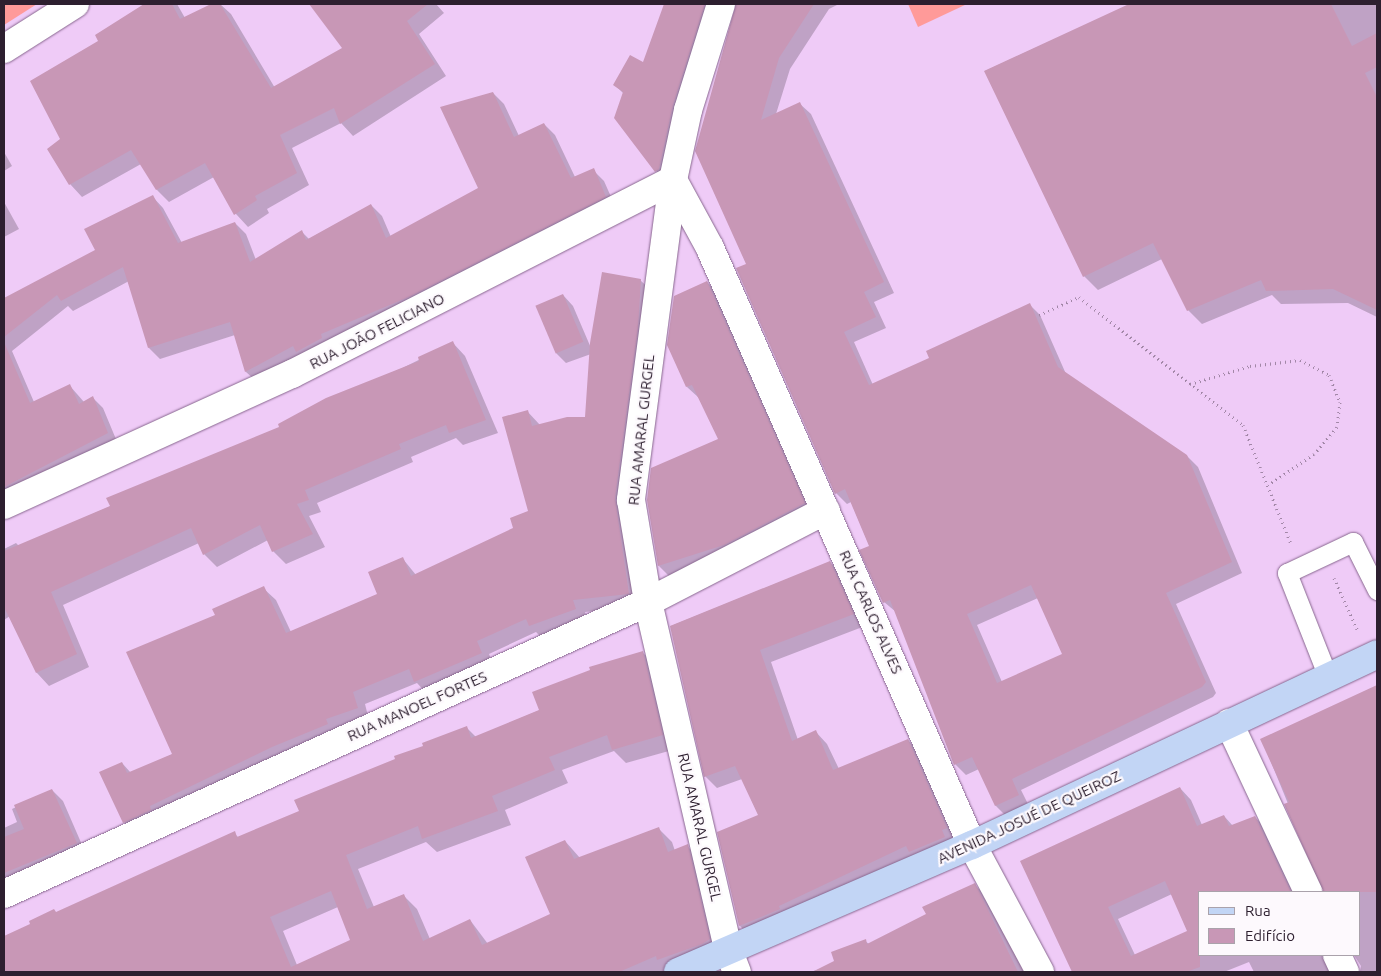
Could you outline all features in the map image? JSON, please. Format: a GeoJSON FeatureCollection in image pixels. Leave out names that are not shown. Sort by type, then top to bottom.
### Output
{"type":"FeatureCollection","features":[{"type":"Feature","properties":{"kind":"main road","name":"AVENIDA JOSUÉ DE QUEIROZ"},"geometry":{"type":"LineString","coordinates":[[678,972],[732,960],[1373,656]]}},
{"type":"Feature","properties":{"kind":"street"},"geometry":{"type":"LineString","coordinates":[[4,49],[76,4]]}},
{"type":"Feature","properties":{"kind":"street","name":"RUA AMARAL GURGEL"},"geometry":{"type":"LineString","coordinates":[[721,4],[688,110],[674,180],[631,500],[648,602],[732,960]]}},
{"type":"Feature","properties":{"kind":"street","name":"RUA CARLOS ALVES"},"geometry":{"type":"LineString","coordinates":[[674,180],[710,248],[972,845],[1040,972]]}},
{"type":"Feature","properties":{"kind":"street","name":"RUA JOÃO FELICIANO"},"geometry":{"type":"LineString","coordinates":[[4,505],[292,374],[674,180]]}},
{"type":"Feature","properties":{"kind":"street","name":"RUA MANOEL FORTES"},"geometry":{"type":"LineString","coordinates":[[4,894],[648,602],[826,510]]}},
{"type":"Feature","properties":{"kind":"street"},"geometry":{"type":"LineString","coordinates":[[1229,723],[1308,891]]}},
{"type":"Feature","properties":{"kind":"street"},"geometry":{"type":"LineString","coordinates":[[1337,956],[1345,972]]}},
{"type":"Feature","properties":{"kind":"lane"},"geometry":{"type":"LineString","coordinates":[[1328,677],[1287,573],[1353,542],[1377,590]]}},
{"type":"Feature","properties":{"kind":"path"},"geometry":{"type":"LineString","coordinates":[[1039,315],[1079,297],[1243,425],[1294,550],[1331,572],[1373,656]]}},
{"type":"Feature","properties":{"kind":"path"},"geometry":{"type":"LineString","coordinates":[[1190,384],[1250,366],[1300,360],[1329,375],[1340,402],[1337,427],[1314,454],[1268,485]]}},
{"type":"Feature","properties":{"kind":"shaded area"},"geometry":{"type":"Polygon","coordinates":[[[4,4],[37,4],[4,25],[4,4]]]}},
{"type":"Feature","properties":{"kind":"shaded area"},"geometry":{"type":"Polygon","coordinates":[[[908,4],[967,4],[918,27],[908,4]]]}},
{"type":"Feature","properties":{"kind":"building"},"geometry":{"type":"Polygon","coordinates":[[[144,4],[172,4],[180,19],[211,4],[220,4],[271,88],[342,48],[309,4],[428,4],[407,21],[435,64],[340,124],[334,108],[280,135],[297,173],[255,196],[257,200],[234,215],[205,163],[156,190],[131,150],[69,185],[47,149],[60,139],[30,81],[98,41],[95,35],[144,4]]]}},
{"type":"Feature","properties":{"kind":"building"},"geometry":{"type":"Polygon","coordinates":[[[664,4],[705,4],[673,105],[659,169],[655,172],[614,118],[623,92],[613,85],[630,55],[643,62],[664,4]]]}},
{"type":"Feature","properties":{"kind":"building"},"geometry":{"type":"Polygon","coordinates":[[[736,4],[814,4],[779,58],[761,120],[800,102],[884,282],[864,292],[876,317],[844,332],[869,385],[929,358],[926,351],[1030,303],[1058,367],[1187,455],[1232,562],[1166,593],[1206,682],[1202,687],[1012,779],[1019,795],[995,806],[972,757],[954,765],[890,600],[883,603],[859,550],[869,546],[845,489],[835,494],[736,268],[746,264],[695,151],[736,4]],[[1031,585],[967,614],[997,683],[1062,654],[1031,585]]]}},
{"type":"Feature","properties":{"kind":"building"},"geometry":{"type":"Polygon","coordinates":[[[1129,4],[1331,4],[1352,46],[1377,33],[1377,67],[1365,73],[1377,97],[1377,310],[1333,289],[1266,291],[1261,280],[1187,311],[1153,243],[1083,277],[984,71],[1129,4]]]}},
{"type":"Feature","properties":{"kind":"building"},"geometry":{"type":"Polygon","coordinates":[[[493,92],[514,137],[544,123],[571,178],[594,168],[606,197],[411,296],[321,334],[322,338],[296,352],[293,346],[245,372],[230,322],[148,348],[123,267],[61,301],[57,295],[4,337],[4,298],[95,250],[84,229],[153,195],[178,243],[235,222],[250,262],[302,230],[306,240],[371,204],[386,238],[478,188],[440,107],[493,92]]]}},
{"type":"Feature","properties":{"kind":"building"},"geometry":{"type":"Polygon","coordinates":[[[602,272],[641,279],[638,328],[615,498],[629,594],[573,600],[576,609],[529,626],[526,619],[477,641],[482,653],[414,682],[409,669],[353,692],[358,708],[326,719],[328,724],[272,747],[150,806],[151,810],[123,823],[99,772],[122,762],[127,773],[172,754],[126,652],[215,615],[212,609],[264,586],[286,633],[377,594],[368,572],[403,557],[411,576],[513,528],[510,518],[528,511],[502,417],[528,410],[532,426],[567,417],[585,417],[590,343],[602,272]]]}},
{"type":"Feature","properties":{"kind":"building"},"geometry":{"type":"Polygon","coordinates":[[[707,281],[805,503],[724,545],[658,566],[647,500],[651,468],[718,439],[692,385],[686,387],[667,345],[674,296],[707,281]]]}},
{"type":"Feature","properties":{"kind":"building"},"geometry":{"type":"Polygon","coordinates":[[[563,294],[583,342],[556,354],[535,306],[563,294]]]}},
{"type":"Feature","properties":{"kind":"building"},"geometry":{"type":"Polygon","coordinates":[[[453,341],[486,420],[449,433],[446,425],[399,444],[401,449],[305,490],[309,500],[297,504],[313,534],[272,552],[260,525],[203,555],[191,528],[51,592],[77,654],[36,673],[4,607],[4,551],[110,506],[106,498],[279,427],[278,424],[326,398],[419,361],[418,357],[453,341]]]}},
{"type":"Feature","properties":{"kind":"building"},"geometry":{"type":"Polygon","coordinates":[[[4,342],[30,403],[70,384],[79,404],[93,396],[108,433],[4,487],[4,342]]]}},
{"type":"Feature","properties":{"kind":"building"},"geometry":{"type":"Polygon","coordinates":[[[830,561],[854,614],[760,650],[792,741],[816,730],[833,770],[908,739],[947,828],[942,830],[945,837],[909,852],[906,846],[779,906],[780,909],[739,926],[717,832],[758,815],[735,766],[704,777],[670,626],[830,561]]]}},
{"type":"Feature","properties":{"kind":"building"},"geometry":{"type":"Polygon","coordinates":[[[643,651],[663,735],[612,750],[607,735],[549,757],[555,770],[492,796],[498,811],[422,839],[418,826],[346,855],[367,909],[404,894],[423,941],[470,919],[482,945],[550,914],[525,857],[565,840],[574,859],[659,827],[668,852],[688,844],[710,939],[702,944],[657,960],[656,956],[619,972],[4,972],[4,936],[30,924],[29,921],[54,909],[56,912],[235,831],[237,837],[299,811],[294,800],[395,759],[394,756],[423,746],[422,743],[467,726],[471,738],[539,710],[532,692],[590,670],[589,667],[643,651]],[[331,891],[270,917],[291,967],[350,940],[331,891]]]}},
{"type":"Feature","properties":{"kind":"building"},"geometry":{"type":"Polygon","coordinates":[[[1377,685],[1377,892],[1323,891],[1284,804],[1289,802],[1260,739],[1377,685]]]}},
{"type":"Feature","properties":{"kind":"building"},"geometry":{"type":"Polygon","coordinates":[[[1180,787],[1197,826],[1224,815],[1229,826],[1255,816],[1291,891],[1198,891],[1198,956],[1200,956],[1200,967],[1186,972],[1072,972],[1020,861],[1180,787]],[[1165,881],[1108,907],[1131,956],[1187,931],[1165,881]]]}},
{"type":"Feature","properties":{"kind":"building"},"geometry":{"type":"Polygon","coordinates":[[[52,789],[77,843],[4,873],[4,837],[24,829],[14,805],[52,789]]]}},
{"type":"Feature","properties":{"kind":"building"},"geometry":{"type":"Polygon","coordinates":[[[975,883],[1018,972],[812,972],[834,961],[831,952],[866,939],[867,944],[926,914],[922,907],[975,883]]]}}]}
